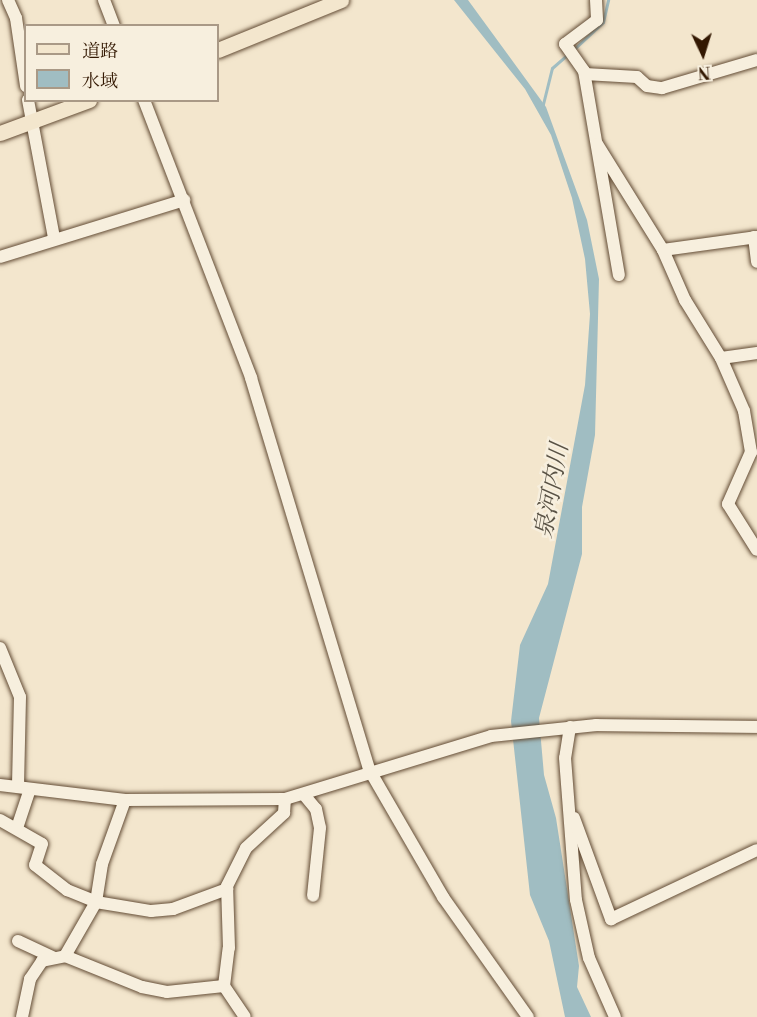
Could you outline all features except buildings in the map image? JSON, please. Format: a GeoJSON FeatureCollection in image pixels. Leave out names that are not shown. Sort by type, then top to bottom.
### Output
{"type":"FeatureCollection","features":[{"type":"Feature","properties":{"kind":"main road"},"geometry":{"type":"LineString","coordinates":[[219,50],[341,0]]}},
{"type":"Feature","properties":{"kind":"main road"},"geometry":{"type":"LineString","coordinates":[[0,133],[33,123],[84,102]]}},
{"type":"Feature","properties":{"kind":"street"},"geometry":{"type":"LineString","coordinates":[[8,0],[16,18],[24,72]]}},
{"type":"Feature","properties":{"kind":"street"},"geometry":{"type":"LineString","coordinates":[[104,0],[113,24]]}},
{"type":"Feature","properties":{"kind":"street"},"geometry":{"type":"LineString","coordinates":[[596,0],[597,20],[567,46],[585,74],[594,140],[619,275]]}},
{"type":"Feature","properties":{"kind":"street"},"geometry":{"type":"LineString","coordinates":[[585,74],[637,77],[647,86],[662,88],[757,60]]}},
{"type":"Feature","properties":{"kind":"street"},"geometry":{"type":"LineString","coordinates":[[28,102],[54,238]]}},
{"type":"Feature","properties":{"kind":"street"},"geometry":{"type":"LineString","coordinates":[[145,102],[251,378],[370,771],[443,897],[528,1017]]}},
{"type":"Feature","properties":{"kind":"street"},"geometry":{"type":"LineString","coordinates":[[594,140],[663,250],[685,300],[721,358],[744,411],[754,451],[729,504],[757,550]]}},
{"type":"Feature","properties":{"kind":"street"},"geometry":{"type":"LineString","coordinates":[[0,257],[54,238],[184,200]]}},
{"type":"Feature","properties":{"kind":"street"},"geometry":{"type":"LineString","coordinates":[[663,250],[756,237],[757,262]]}},
{"type":"Feature","properties":{"kind":"street"},"geometry":{"type":"LineString","coordinates":[[721,358],[757,353]]}},
{"type":"Feature","properties":{"kind":"street"},"geometry":{"type":"LineString","coordinates":[[0,648],[20,697],[24,788],[16,828]]}},
{"type":"Feature","properties":{"kind":"street"},"geometry":{"type":"LineString","coordinates":[[0,785],[125,800],[285,800],[305,796],[370,771],[497,736],[570,727],[757,726]]}},
{"type":"Feature","properties":{"kind":"street"},"geometry":{"type":"LineString","coordinates":[[570,727],[565,758],[576,900],[589,958],[615,1017]]}},
{"type":"Feature","properties":{"kind":"street"},"geometry":{"type":"LineString","coordinates":[[305,796],[316,809],[320,828],[313,896]]}},
{"type":"Feature","properties":{"kind":"street"},"geometry":{"type":"LineString","coordinates":[[22,1017],[30,979],[42,961],[59,957],[96,902],[102,864],[125,800]]}},
{"type":"Feature","properties":{"kind":"street"},"geometry":{"type":"LineString","coordinates":[[245,1017],[224,986],[229,948],[227,889],[246,848],[284,813],[285,800]]}},
{"type":"Feature","properties":{"kind":"street"},"geometry":{"type":"LineString","coordinates":[[568,803],[610,919],[757,850]]}},
{"type":"Feature","properties":{"kind":"street"},"geometry":{"type":"LineString","coordinates":[[0,820],[42,844],[35,865],[67,890],[96,902],[151,911],[173,909],[227,889]]}},
{"type":"Feature","properties":{"kind":"street"},"geometry":{"type":"LineString","coordinates":[[18,940],[142,987],[167,992],[224,986]]}},
{"type":"Feature","properties":{"kind":"water"},"geometry":{"type":"Polygon","coordinates":[[[454,0],[468,0],[546,107],[587,220],[599,279],[595,435],[582,507],[582,554],[539,718],[544,775],[556,818],[579,966],[577,987],[591,1017],[565,1017],[549,941],[530,895],[511,721],[520,645],[548,584],[585,385],[590,314],[585,259],[572,198],[551,135],[525,89],[454,0]]]}},
{"type":"Feature","properties":{"kind":"waterway"},"geometry":{"type":"LineString","coordinates":[[573,50],[603,22],[608,0]]}},
{"type":"Feature","properties":{"kind":"waterway"},"geometry":{"type":"LineString","coordinates":[[542,108],[552,68],[568,54]]}},
{"type":"Feature","properties":{"kind":"water label","name":"泉河内川"},"geometry":{"type":"Point","coordinates":[553,491]}}]}
